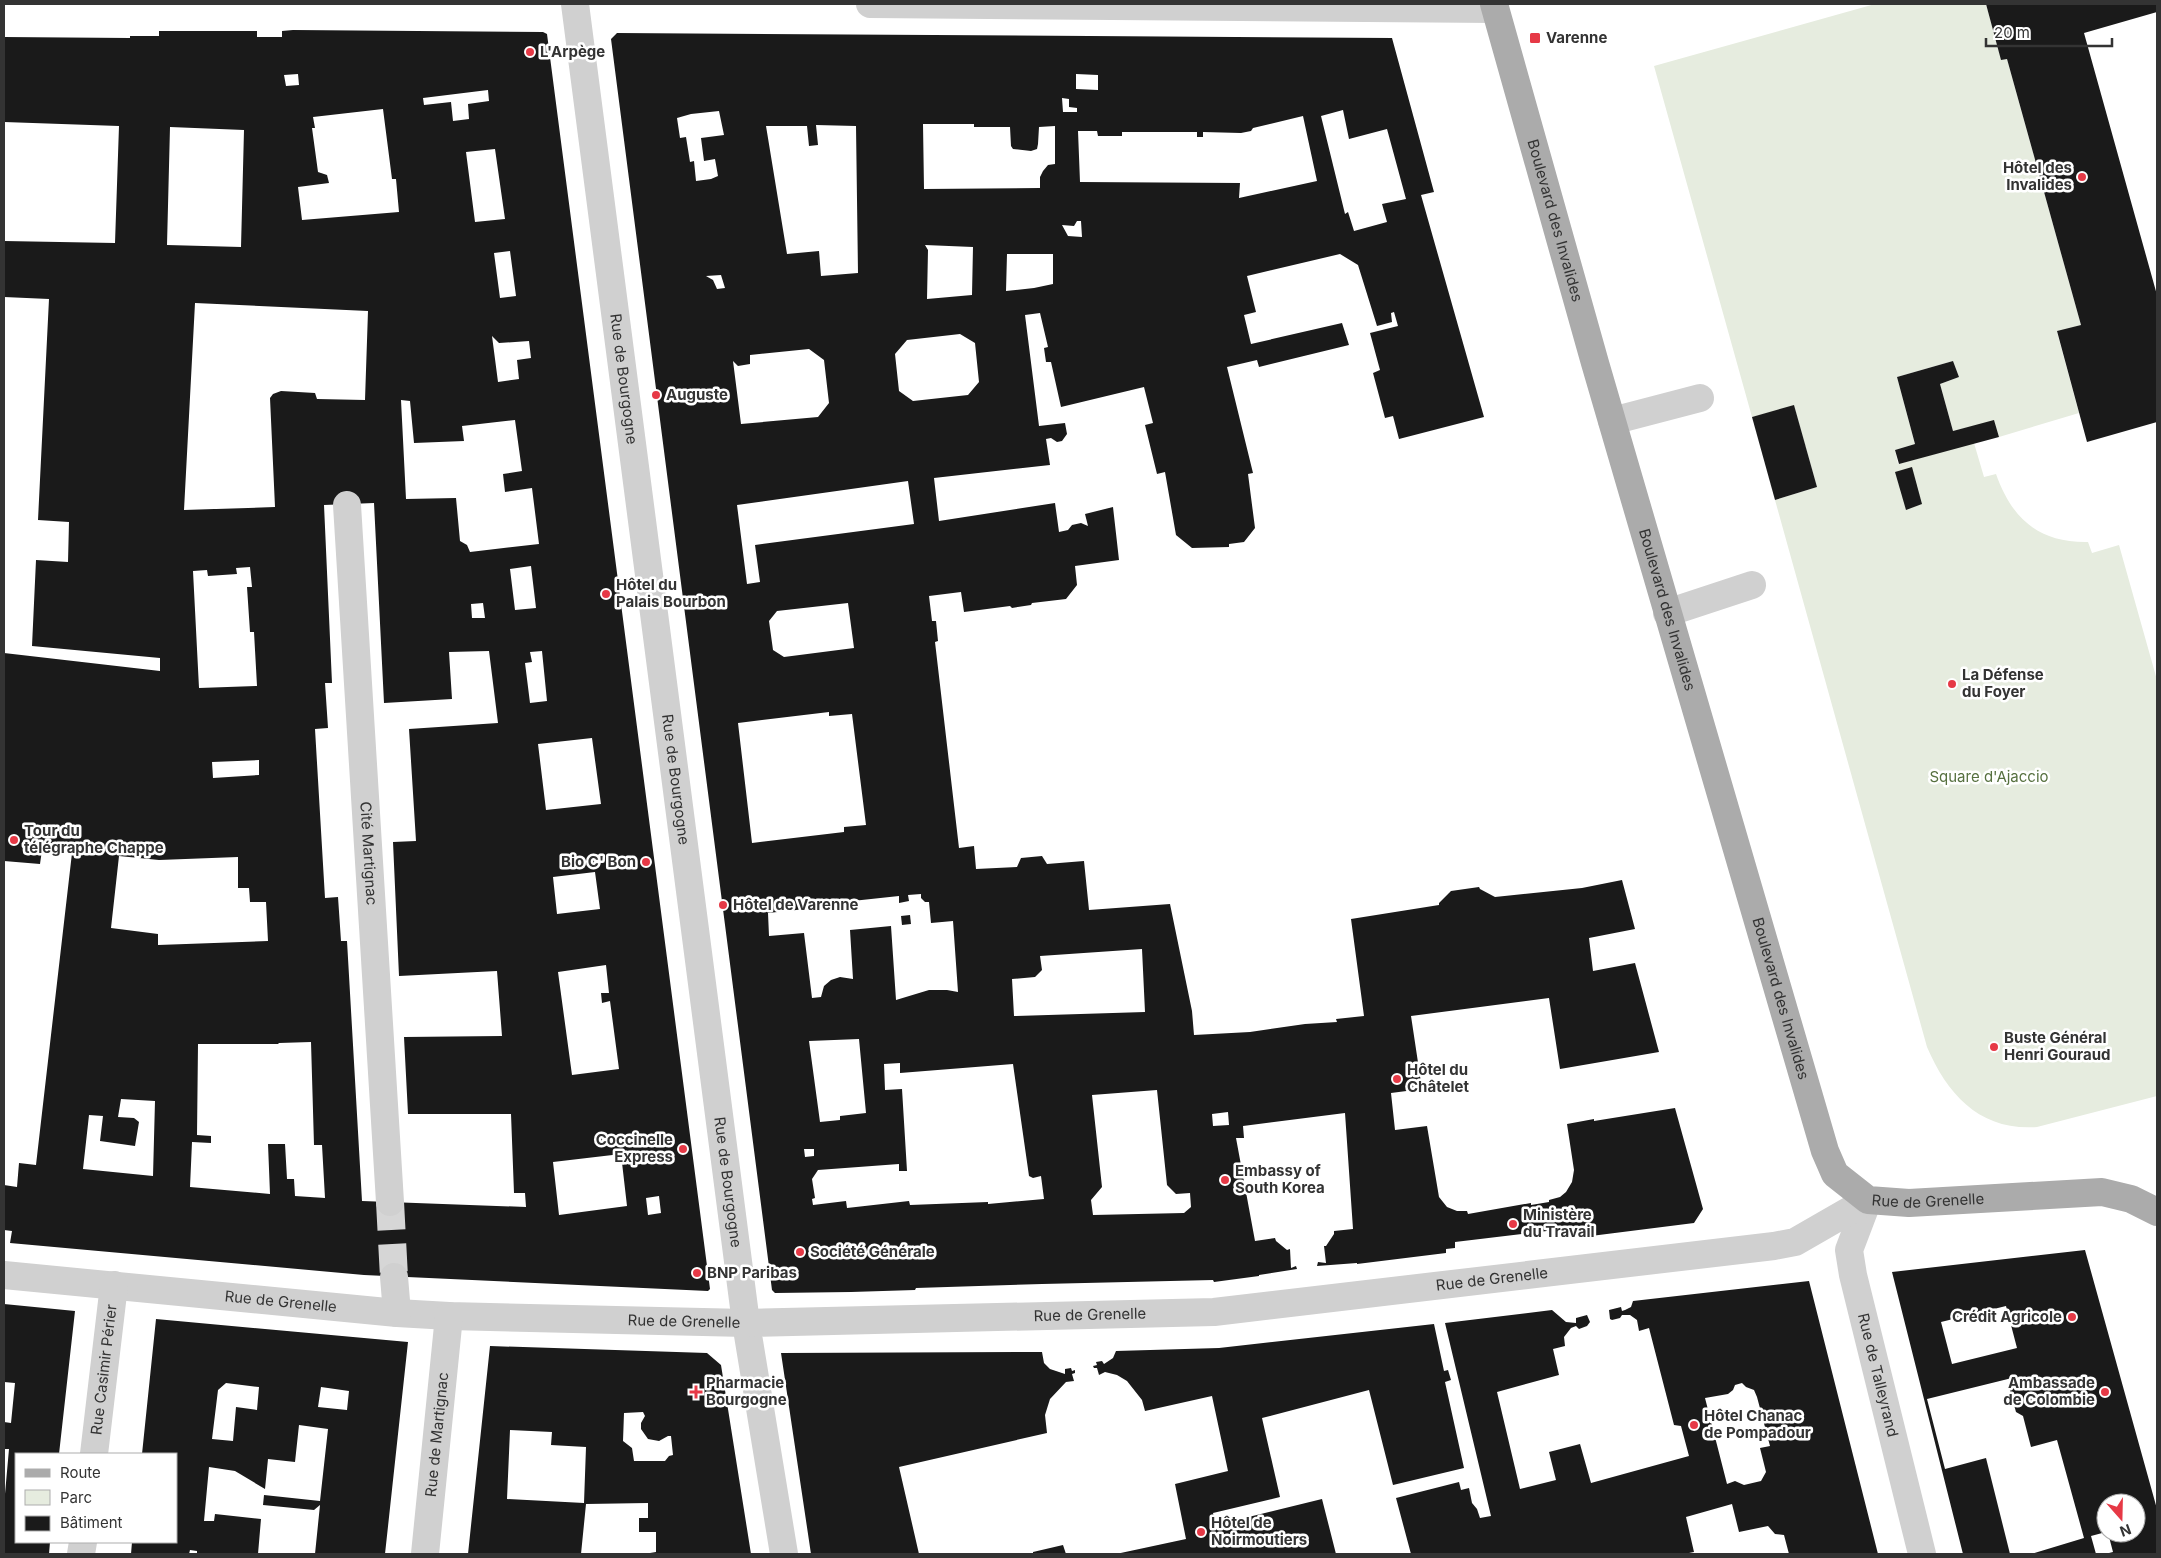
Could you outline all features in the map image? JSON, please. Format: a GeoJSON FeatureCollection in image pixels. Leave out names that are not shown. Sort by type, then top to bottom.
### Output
{"type":"FeatureCollection","features":[{"type":"Feature","properties":{"kind":"main road","name":"Boulevard des Invalides"},"geometry":{"type":"LineString","coordinates":[[1495,7],[1667,613],[1825,1151],[1835,1174],[1868,1200]]}},
{"type":"Feature","properties":{"kind":"main road","name":"Rue de Grenelle"},"geometry":{"type":"LineString","coordinates":[[1868,1200],[1909,1203],[2102,1192],[2132,1199],[2157,1212]]}},
{"type":"Feature","properties":{"kind":"street","name":"Rue de Bourgogne"},"geometry":{"type":"LineString","coordinates":[[575,4],[746,1323],[784,1554]]}},
{"type":"Feature","properties":{"kind":"street"},"geometry":{"type":"LineString","coordinates":[[870,4],[1495,7]]}},
{"type":"Feature","properties":{"kind":"street"},"geometry":{"type":"LineString","coordinates":[[1612,421],[1700,398]]}},
{"type":"Feature","properties":{"kind":"street","name":"Cité Martignac"},"geometry":{"type":"LineString","coordinates":[[347,505],[390,1202]]}},
{"type":"Feature","properties":{"kind":"street"},"geometry":{"type":"LineString","coordinates":[[1667,613],[1752,585]]}},
{"type":"Feature","properties":{"kind":"street","name":"Rue de Grenelle"},"geometry":{"type":"LineString","coordinates":[[4,1275],[396,1313],[449,1316],[746,1323],[1214,1312],[1774,1246],[1796,1242],[1868,1200]]}},
{"type":"Feature","properties":{"kind":"street","name":"Rue de Talleyrand"},"geometry":{"type":"LineString","coordinates":[[1868,1200],[1849,1250],[1853,1275],[1922,1554]]}},
{"type":"Feature","properties":{"kind":"street"},"geometry":{"type":"LineString","coordinates":[[394,1277],[396,1313]]}},
{"type":"Feature","properties":{"kind":"street","name":"Rue Casimir Périer"},"geometry":{"type":"LineString","coordinates":[[94,1453],[114,1286]]}},
{"type":"Feature","properties":{"kind":"street","name":"Rue de Martignac"},"geometry":{"type":"LineString","coordinates":[[425,1554],[449,1316]]}},
{"type":"Feature","properties":{"kind":"green space","name":"Square d'Ajaccio"},"geometry":{"type":"Polygon","coordinates":[[[1875,4],[1986,4],[2001,59],[2007,59],[2081,325],[2057,332],[2079,413],[1999,437],[1994,421],[1953,431],[1940,384],[1959,377],[1953,361],[1897,377],[1915,444],[1895,450],[1898,464],[1974,443],[1984,477],[1996,474],[2010,504],[2019,516],[2030,525],[2042,533],[2055,538],[2088,542],[2092,553],[2119,545],[2157,680],[2157,1096],[2037,1127],[2017,1127],[1999,1123],[1969,1107],[1945,1081],[1927,1047],[1775,500],[1817,487],[1794,406],[1752,417],[1654,66],[1875,4]]]}},
{"type":"Feature","properties":{"kind":"building","name":"Hôtel des Invalides"},"geometry":{"type":"Polygon","coordinates":[[[1986,4],[2157,4],[2157,12],[2084,33],[2157,295],[2157,422],[2087,442],[2057,331],[2081,325],[2007,59],[2001,60],[1986,4]]]}},
{"type":"Feature","properties":{"kind":"building"},"geometry":{"type":"Polygon","coordinates":[[[159,31],[257,31],[257,37],[282,37],[282,31],[543,32],[547,34],[710,1289],[708,1291],[364,1275],[10,1243],[12,1231],[4,1230],[4,1185],[17,1187],[19,1163],[36,1165],[72,853],[42,850],[40,864],[4,861],[4,653],[160,671],[160,658],[32,646],[36,560],[68,562],[69,522],[38,520],[49,299],[4,297],[4,241],[115,243],[119,126],[4,122],[4,37],[130,38],[130,36],[159,36],[159,31]],[[298,74],[284,75],[286,86],[299,85],[298,74]],[[488,90],[423,98],[424,105],[451,102],[453,121],[469,119],[468,104],[489,101],[488,90]],[[383,109],[313,117],[315,128],[312,128],[318,172],[327,175],[329,183],[298,187],[302,220],[399,212],[396,179],[392,179],[383,109]],[[170,127],[167,245],[241,247],[244,130],[170,127]],[[495,149],[466,152],[475,222],[505,219],[495,149]],[[510,251],[494,253],[500,298],[516,296],[510,251]],[[195,303],[184,510],[275,507],[270,398],[273,394],[281,391],[315,393],[317,399],[365,400],[368,311],[195,303]],[[492,336],[498,382],[519,379],[517,360],[531,358],[529,341],[499,343],[492,336]],[[401,400],[406,499],[456,498],[460,541],[467,545],[470,552],[539,544],[532,488],[505,492],[503,474],[522,471],[515,420],[462,426],[464,441],[414,443],[410,401],[401,400]],[[374,503],[324,505],[332,683],[325,683],[328,728],[315,729],[325,898],[338,897],[341,941],[347,941],[362,1201],[526,1207],[525,1193],[514,1193],[511,1114],[408,1114],[404,1037],[502,1036],[497,971],[399,976],[393,842],[416,841],[409,729],[498,723],[489,651],[449,652],[452,699],[384,703],[374,503]],[[531,566],[510,569],[515,610],[536,608],[531,566]],[[250,567],[236,568],[237,574],[208,576],[207,570],[193,571],[199,688],[257,686],[254,632],[250,632],[247,587],[252,587],[250,567]],[[483,603],[471,604],[472,618],[485,618],[483,603]],[[542,651],[530,652],[532,662],[525,663],[530,703],[547,701],[542,651]],[[592,738],[538,744],[546,810],[601,804],[592,738]],[[259,760],[212,762],[213,778],[259,775],[259,760]],[[119,856],[111,928],[158,934],[158,945],[268,941],[266,902],[250,902],[249,888],[238,888],[238,857],[159,860],[119,856]],[[595,872],[553,877],[557,914],[600,909],[595,872]],[[606,965],[558,972],[572,1075],[619,1069],[610,1001],[602,1003],[601,993],[609,993],[606,965]],[[311,1042],[198,1044],[197,1135],[211,1136],[211,1143],[192,1142],[190,1187],[270,1194],[268,1144],[285,1144],[287,1179],[294,1179],[295,1196],[325,1198],[322,1145],[314,1145],[311,1042]],[[121,1099],[118,1117],[134,1118],[139,1122],[135,1146],[100,1141],[103,1116],[89,1115],[83,1169],[153,1176],[155,1101],[121,1099]],[[621,1154],[553,1162],[559,1215],[627,1206],[621,1154]],[[659,1196],[646,1198],[648,1215],[661,1213],[659,1196]]]}},
{"type":"Feature","properties":{"kind":"building"},"geometry":{"type":"Polygon","coordinates":[[[617,33],[1392,38],[1434,192],[1421,195],[1484,417],[1399,439],[1393,416],[1385,418],[1373,373],[1380,370],[1370,333],[1398,326],[1394,312],[1391,313],[1392,322],[1377,326],[1358,265],[1340,254],[1247,276],[1256,312],[1244,315],[1251,344],[1342,323],[1349,345],[1259,367],[1257,360],[1227,367],[1253,473],[1248,474],[1255,528],[1244,542],[1229,544],[1229,547],[1192,548],[1176,535],[1165,472],[1157,474],[1145,425],[1153,423],[1144,387],[1061,407],[1051,362],[1046,362],[1044,348],[1048,347],[1040,313],[1025,315],[1039,426],[1065,423],[1067,434],[1062,441],[1057,442],[1051,438],[1046,439],[1050,465],[934,478],[939,521],[1055,503],[1059,532],[1068,530],[1072,525],[1081,523],[1088,526],[1085,514],[1113,507],[1119,560],[1075,566],[1077,585],[1066,599],[1032,603],[1031,605],[1012,608],[1010,606],[964,612],[961,592],[929,596],[932,621],[936,621],[938,641],[935,642],[959,848],[974,846],[976,869],[1017,867],[1021,858],[1042,856],[1047,864],[1084,861],[1089,910],[1170,904],[1192,1011],[1194,1035],[1250,1032],[1305,1024],[1337,1022],[1336,1019],[1364,1016],[1351,919],[1439,905],[1451,891],[1479,887],[1495,897],[1582,888],[1622,880],[1635,929],[1589,938],[1593,971],[1635,963],[1659,1052],[1560,1069],[1549,998],[1411,1016],[1422,1089],[1391,1093],[1395,1130],[1427,1126],[1439,1197],[1447,1207],[1457,1211],[1467,1211],[1468,1214],[1531,1203],[1531,1205],[1549,1202],[1549,1200],[1560,1197],[1566,1192],[1572,1182],[1574,1170],[1567,1124],[1675,1108],[1703,1209],[1694,1223],[1583,1237],[1582,1233],[1573,1235],[1572,1228],[1455,1242],[1455,1248],[1446,1249],[1446,1253],[1357,1264],[1317,1266],[1318,1262],[1326,1263],[1324,1246],[1326,1246],[1334,1234],[1334,1231],[1353,1229],[1345,1113],[1243,1126],[1244,1138],[1236,1138],[1255,1241],[1275,1238],[1287,1250],[1290,1249],[1291,1268],[1296,1266],[1297,1269],[1214,1282],[1213,1280],[1042,1284],[851,1292],[775,1293],[772,1290],[611,39],[617,33]],[[1076,74],[1076,89],[1098,90],[1098,75],[1076,74]],[[1062,98],[1063,112],[1077,112],[1077,108],[1069,107],[1069,99],[1062,98]],[[1343,110],[1321,116],[1345,214],[1348,212],[1354,231],[1387,222],[1382,204],[1406,199],[1387,129],[1349,139],[1343,110]],[[719,111],[691,114],[677,118],[680,138],[686,137],[690,162],[694,161],[696,181],[718,176],[715,159],[704,161],[701,138],[724,135],[719,111]],[[1303,116],[1253,128],[1251,131],[1241,133],[1203,132],[1203,137],[1197,137],[1197,132],[1122,132],[1122,136],[1098,136],[1097,131],[1078,131],[1080,182],[1240,183],[1239,198],[1317,181],[1303,116]],[[923,124],[924,189],[1040,188],[1040,177],[1048,165],[1055,164],[1055,126],[1039,127],[1037,149],[1031,151],[1013,149],[1011,146],[1010,127],[974,127],[974,124],[923,124]],[[816,125],[818,145],[809,146],[807,126],[766,126],[787,254],[819,251],[821,276],[858,273],[856,126],[816,125]],[[1077,221],[1074,226],[1062,225],[1068,236],[1082,237],[1081,221],[1077,221]],[[925,245],[928,250],[927,299],[972,295],[973,247],[925,245]],[[1007,254],[1006,291],[1053,284],[1053,254],[1007,254]],[[721,275],[706,276],[713,280],[717,289],[725,288],[721,275]],[[960,334],[907,340],[895,354],[899,391],[913,401],[968,395],[979,382],[975,343],[960,334]],[[809,349],[750,355],[750,364],[738,366],[733,361],[741,424],[818,417],[829,403],[824,360],[809,349]],[[908,481],[737,505],[747,584],[760,582],[755,545],[914,524],[908,481]],[[848,603],[777,611],[769,621],[773,650],[784,657],[854,648],[848,603]],[[829,712],[738,723],[752,843],[844,832],[844,827],[866,825],[852,714],[829,716],[829,712]],[[921,894],[908,895],[909,901],[899,903],[899,896],[815,905],[815,908],[768,913],[769,936],[804,933],[812,998],[821,997],[824,986],[831,980],[840,977],[853,979],[850,930],[891,926],[896,1000],[929,990],[958,992],[953,921],[931,923],[929,902],[925,902],[921,898],[921,894]],[[1142,949],[1040,956],[1042,970],[1035,977],[1012,979],[1014,1016],[1145,1012],[1142,949]],[[859,1039],[809,1041],[820,1122],[840,1120],[840,1116],[866,1113],[859,1039]],[[900,1063],[884,1064],[885,1090],[902,1089],[907,1171],[899,1171],[899,1164],[818,1170],[812,1179],[815,1198],[812,1199],[813,1205],[846,1201],[847,1208],[909,1201],[910,1205],[988,1202],[988,1204],[1044,1199],[1041,1176],[1033,1178],[1029,1176],[1013,1064],[900,1073],[900,1063]],[[1157,1090],[1092,1095],[1102,1187],[1091,1200],[1093,1215],[1184,1213],[1191,1207],[1190,1193],[1176,1194],[1167,1185],[1157,1090]],[[1228,1112],[1212,1114],[1213,1126],[1229,1125],[1228,1112]],[[804,1149],[805,1157],[814,1156],[814,1149],[804,1149]]]}},
{"type":"Feature","properties":{"kind":"building"},"geometry":{"type":"Polygon","coordinates":[[[1953,361],[1959,377],[1940,384],[1953,431],[1994,420],[1999,437],[1899,464],[1895,450],[1915,444],[1897,377],[1953,361]]]}},
{"type":"Feature","properties":{"kind":"building"},"geometry":{"type":"Polygon","coordinates":[[[1794,405],[1817,487],[1775,500],[1752,417],[1794,405]]]}},
{"type":"Feature","properties":{"kind":"building"},"geometry":{"type":"Polygon","coordinates":[[[1912,467],[1922,504],[1906,510],[1895,472],[1912,467]]]}},
{"type":"Feature","properties":{"kind":"building"},"geometry":{"type":"Polygon","coordinates":[[[910,915],[911,924],[902,925],[901,916],[910,915]]]}},
{"type":"Feature","properties":{"kind":"building"},"geometry":{"type":"Polygon","coordinates":[[[2085,1250],[2157,1509],[2157,1554],[2105,1554],[2113,1552],[2111,1543],[2146,1543],[2146,1493],[2096,1493],[2096,1535],[2091,1536],[2096,1554],[2031,1554],[2084,1538],[2057,1440],[2031,1447],[2023,1416],[2016,1412],[2009,1387],[2013,1382],[2012,1378],[1927,1399],[1945,1469],[1986,1458],[2010,1554],[1963,1554],[1892,1272],[2085,1250]],[[2006,1306],[1941,1322],[1952,1364],[2017,1348],[2006,1306]]]}},
{"type":"Feature","properties":{"kind":"building"},"geometry":{"type":"Polygon","coordinates":[[[1809,1281],[1878,1554],[1789,1554],[1784,1535],[1775,1534],[1768,1526],[1739,1532],[1732,1504],[1686,1517],[1694,1552],[1684,1554],[1411,1554],[1396,1498],[1459,1482],[1461,1490],[1469,1488],[1472,1503],[1477,1509],[1480,1518],[1491,1516],[1445,1323],[1552,1310],[1566,1322],[1576,1323],[1576,1318],[1587,1315],[1590,1322],[1587,1326],[1579,1329],[1576,1326],[1571,1328],[1564,1337],[1565,1346],[1553,1349],[1559,1375],[1497,1392],[1520,1489],[1556,1480],[1549,1452],[1580,1444],[1591,1483],[1689,1456],[1681,1426],[1674,1425],[1649,1328],[1639,1331],[1637,1320],[1630,1315],[1622,1315],[1620,1318],[1610,1319],[1609,1310],[1621,1307],[1622,1311],[1625,1310],[1631,1307],[1633,1301],[1809,1281]],[[1742,1383],[1735,1385],[1728,1394],[1705,1398],[1727,1484],[1735,1481],[1744,1485],[1761,1481],[1766,1472],[1760,1448],[1770,1446],[1757,1397],[1754,1390],[1742,1383]]]}},
{"type":"Feature","properties":{"kind":"building"},"geometry":{"type":"Polygon","coordinates":[[[4,1304],[75,1311],[59,1453],[15,1453],[15,1543],[50,1543],[49,1554],[4,1554],[4,1505],[9,1449],[4,1449],[4,1422],[11,1423],[15,1383],[4,1382],[4,1304]]]}},
{"type":"Feature","properties":{"kind":"building"},"geometry":{"type":"Polygon","coordinates":[[[156,1319],[408,1342],[385,1554],[315,1554],[320,1505],[314,1510],[263,1505],[264,1495],[320,1501],[328,1429],[299,1425],[295,1462],[268,1459],[265,1489],[235,1471],[209,1467],[204,1521],[214,1521],[215,1514],[261,1519],[258,1554],[197,1554],[197,1551],[190,1550],[189,1554],[131,1554],[132,1543],[178,1543],[178,1453],[142,1453],[156,1319]],[[226,1383],[218,1390],[212,1439],[233,1441],[236,1407],[257,1410],[259,1387],[226,1383]],[[321,1387],[318,1407],[347,1410],[349,1391],[321,1387]]]}},
{"type":"Feature","properties":{"kind":"building"},"geometry":{"type":"Polygon","coordinates":[[[1434,1324],[1444,1371],[1448,1370],[1451,1380],[1445,1382],[1464,1468],[1393,1485],[1369,1390],[1262,1418],[1280,1497],[1213,1513],[1216,1525],[1322,1499],[1336,1554],[1116,1554],[1186,1539],[1175,1484],[1228,1471],[1212,1396],[1145,1411],[1142,1400],[1127,1381],[1117,1375],[1105,1372],[1099,1375],[1097,1368],[1093,1366],[1097,1365],[1096,1362],[1102,1361],[1104,1364],[1113,1358],[1116,1351],[1219,1348],[1434,1324]]]}},
{"type":"Feature","properties":{"kind":"building"},"geometry":{"type":"Polygon","coordinates":[[[490,1346],[707,1353],[721,1365],[751,1554],[650,1554],[656,1552],[656,1532],[639,1532],[639,1518],[648,1518],[648,1503],[586,1504],[581,1554],[468,1554],[490,1346]],[[643,1412],[624,1413],[623,1441],[632,1448],[634,1461],[665,1461],[669,1456],[673,1455],[671,1436],[659,1441],[648,1439],[641,1429],[641,1423],[645,1416],[643,1412]],[[510,1430],[507,1499],[584,1503],[586,1447],[551,1445],[552,1432],[510,1430]]]}},
{"type":"Feature","properties":{"kind":"building"},"geometry":{"type":"Polygon","coordinates":[[[1042,1352],[1044,1363],[1050,1369],[1065,1374],[1065,1369],[1071,1368],[1072,1371],[1075,1370],[1075,1373],[1072,1374],[1074,1381],[1066,1382],[1050,1399],[1045,1415],[1047,1433],[899,1467],[919,1554],[811,1554],[781,1353],[1042,1352]]]}},
{"type":"Feature","properties":{"kind":"building"},"geometry":{"type":"Polygon","coordinates":[[[1063,1545],[1066,1554],[1033,1554],[1033,1552],[1063,1545]]]}},
{"type":"Feature","properties":{"kind":"tunnel"},"geometry":{"type":"LineString","coordinates":[[390,1202],[394,1277]]}},
{"type":"Feature","properties":{"kind":"place","name":"Varenne"},"geometry":{"type":"Point","coordinates":[1535,38]}},
{"type":"Feature","properties":{"kind":"place","name":"L'Arpège"},"geometry":{"type":"Point","coordinates":[530,52]}},
{"type":"Feature","properties":{"kind":"place","name":"Hôtel des Invalides"},"geometry":{"type":"Point","coordinates":[2082,177]}},
{"type":"Feature","properties":{"kind":"place","name":"Auguste"},"geometry":{"type":"Point","coordinates":[656,395]}},
{"type":"Feature","properties":{"kind":"place","name":"Hôtel du Palais Bourbon"},"geometry":{"type":"Point","coordinates":[606,594]}},
{"type":"Feature","properties":{"kind":"place","name":"La Défense du Foyer"},"geometry":{"type":"Point","coordinates":[1952,684]}},
{"type":"Feature","properties":{"kind":"place","name":"Tour du télégraphe Chappe"},"geometry":{"type":"Point","coordinates":[14,840]}},
{"type":"Feature","properties":{"kind":"place","name":"Bio C' Bon"},"geometry":{"type":"Point","coordinates":[646,862]}},
{"type":"Feature","properties":{"kind":"place","name":"Hôtel de Varenne"},"geometry":{"type":"Point","coordinates":[723,905]}},
{"type":"Feature","properties":{"kind":"place","name":"Buste Général Henri Gouraud"},"geometry":{"type":"Point","coordinates":[1994,1047]}},
{"type":"Feature","properties":{"kind":"place","name":"Hôtel du Châtelet"},"geometry":{"type":"Point","coordinates":[1397,1079]}},
{"type":"Feature","properties":{"kind":"place","name":"Coccinelle Express"},"geometry":{"type":"Point","coordinates":[683,1149]}},
{"type":"Feature","properties":{"kind":"place","name":"Embassy of South Korea"},"geometry":{"type":"Point","coordinates":[1225,1180]}},
{"type":"Feature","properties":{"kind":"place","name":"Ministère du Travail"},"geometry":{"type":"Point","coordinates":[1513,1224]}},
{"type":"Feature","properties":{"kind":"place","name":"Société Générale"},"geometry":{"type":"Point","coordinates":[800,1252]}},
{"type":"Feature","properties":{"kind":"place","name":"BNP Paribas"},"geometry":{"type":"Point","coordinates":[697,1273]}},
{"type":"Feature","properties":{"kind":"place","name":"Crédit Agricole"},"geometry":{"type":"Point","coordinates":[2072,1317]}},
{"type":"Feature","properties":{"kind":"place","name":"Pharmacie Bourgogne"},"geometry":{"type":"Point","coordinates":[696,1392]}},
{"type":"Feature","properties":{"kind":"place","name":"Ambassade de Colombie"},"geometry":{"type":"Point","coordinates":[2105,1392]}},
{"type":"Feature","properties":{"kind":"place","name":"Hôtel Chanac de Pompadour"},"geometry":{"type":"Point","coordinates":[1694,1425]}},
{"type":"Feature","properties":{"kind":"place","name":"Hôtel de Noirmoutiers"},"geometry":{"type":"Point","coordinates":[1201,1532]}}]}
